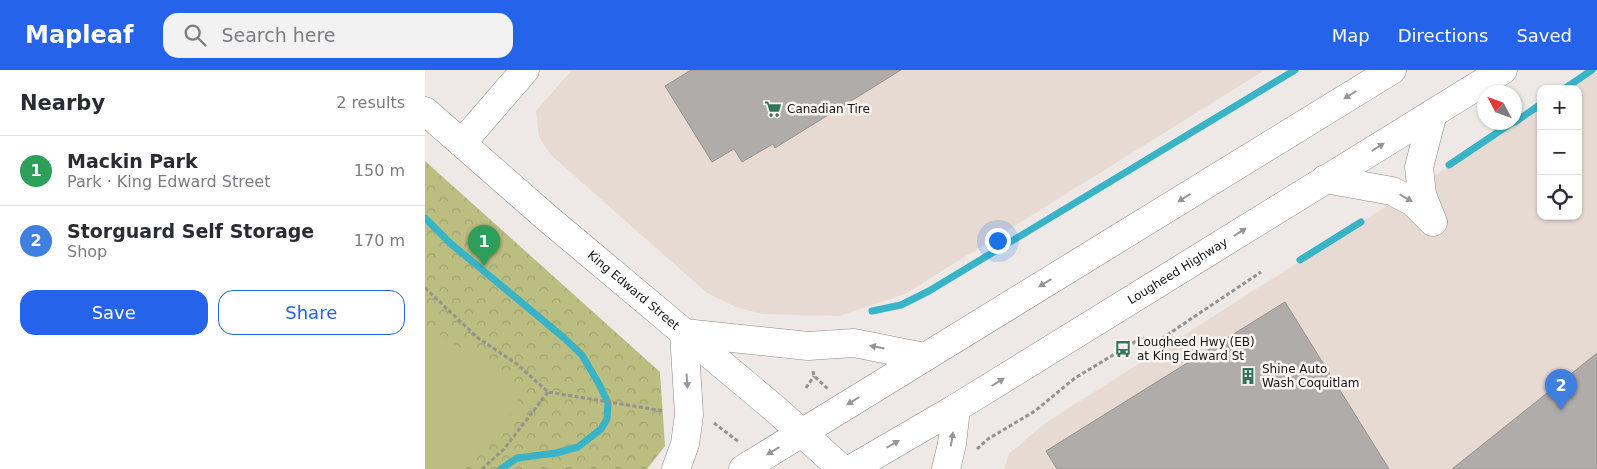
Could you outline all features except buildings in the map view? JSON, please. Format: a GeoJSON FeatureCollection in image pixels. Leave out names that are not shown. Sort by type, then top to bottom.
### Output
{"type":"FeatureCollection","features":[{"type":"Feature","properties":{"kind":"main road"},"geometry":{"type":"LineString","coordinates":[[462,143],[525,70]]}},
{"type":"Feature","properties":{"kind":"main road"},"geometry":{"type":"LineString","coordinates":[[743,469],[1392,70]]}},
{"type":"Feature","properties":{"kind":"main road","name":"Lougheed Highway"},"geometry":{"type":"LineString","coordinates":[[851,469],[956,408],[1503,70]]}},
{"type":"Feature","properties":{"kind":"main road","name":"King Edward Street"},"geometry":{"type":"LineString","coordinates":[[425,111],[546,217],[802,432],[842,469]]}},
{"type":"Feature","properties":{"kind":"main road"},"geometry":{"type":"LineString","coordinates":[[1325,180],[1392,191],[1413,202],[1433,222],[1422,196],[1419,167],[1433,113]]}},
{"type":"Feature","properties":{"kind":"main road"},"geometry":{"type":"LineString","coordinates":[[676,469],[685,444],[689,415],[684,333],[808,346],[854,343],[924,357]]}},
{"type":"Feature","properties":{"kind":"main road"},"geometry":{"type":"LineString","coordinates":[[946,469],[952,444],[956,408]]}},
{"type":"Feature","properties":{"kind":"path"},"geometry":{"type":"LineString","coordinates":[[975,450],[1035,411],[1075,378],[1143,337],[1149,347],[1261,272]]}},
{"type":"Feature","properties":{"kind":"path"},"geometry":{"type":"LineString","coordinates":[[425,288],[478,338],[517,364],[548,392],[670,412]]}},
{"type":"Feature","properties":{"kind":"path"},"geometry":{"type":"LineString","coordinates":[[806,388],[814,376],[828,389]]}},
{"type":"Feature","properties":{"kind":"path"},"geometry":{"type":"LineString","coordinates":[[482,469],[504,449],[548,392]]}},
{"type":"Feature","properties":{"kind":"path"},"geometry":{"type":"LineString","coordinates":[[709,421],[732,433],[739,442]]}},
{"type":"Feature","properties":{"kind":"shaded area"},"geometry":{"type":"Polygon","coordinates":[[[572,70],[1265,70],[905,294],[839,316],[762,314],[736,307],[707,293],[551,155],[539,137],[536,111],[572,70]]]}},
{"type":"Feature","properties":{"kind":"shaded area"},"geometry":{"type":"Polygon","coordinates":[[[1597,72],[1597,469],[1004,469],[1009,454],[1044,424],[1506,130],[1522,130],[1522,120],[1537,111],[1537,220],[1582,220],[1582,85],[1577,85],[1597,72]]]}},
{"type":"Feature","properties":{"kind":"green space"},"geometry":{"type":"Polygon","coordinates":[[[425,161],[660,372],[665,446],[647,469],[425,469],[425,161]]]}},
{"type":"Feature","properties":{"kind":"green space"},"geometry":{"type":"Polygon","coordinates":[[[425,326],[525,388],[506,422],[480,451],[458,469],[425,469],[425,326]]]}},
{"type":"Feature","properties":{"kind":"waterway"},"geometry":{"type":"LineString","coordinates":[[872,311],[901,305],[929,291],[1295,70]]}},
{"type":"Feature","properties":{"kind":"waterway"},"geometry":{"type":"LineString","coordinates":[[1570,85],[1592,70]]}},
{"type":"Feature","properties":{"kind":"waterway"},"geometry":{"type":"LineString","coordinates":[[1522,117],[1537,107]]}},
{"type":"Feature","properties":{"kind":"waterway"},"geometry":{"type":"LineString","coordinates":[[1449,165],[1501,130]]}},
{"type":"Feature","properties":{"kind":"waterway"},"geometry":{"type":"LineString","coordinates":[[425,218],[450,243],[582,355],[608,403],[607,419],[601,429],[578,447],[556,453],[517,458],[501,469]]}},
{"type":"Feature","properties":{"kind":"waterway"},"geometry":{"type":"LineString","coordinates":[[1300,260],[1361,222]]}},
{"type":"Feature","properties":{"kind":"place","name":"Canadian Tire"},"geometry":{"type":"Point","coordinates":[773,109]}},
{"type":"Feature","properties":{"kind":"place","name":"Mackin Park"},"geometry":{"type":"Point","coordinates":[484,266]}},
{"type":"Feature","properties":{"kind":"place","name":"Lougheed Hwy (EB) at King Edward St"},"geometry":{"type":"Point","coordinates":[1123,349]}},
{"type":"Feature","properties":{"kind":"place","name":"Shine Auto Wash Coquitlam"},"geometry":{"type":"Point","coordinates":[1248,376]}},
{"type":"Feature","properties":{"kind":"place","name":"Storguard Self Storage"},"geometry":{"type":"Point","coordinates":[1561,410]}}]}
